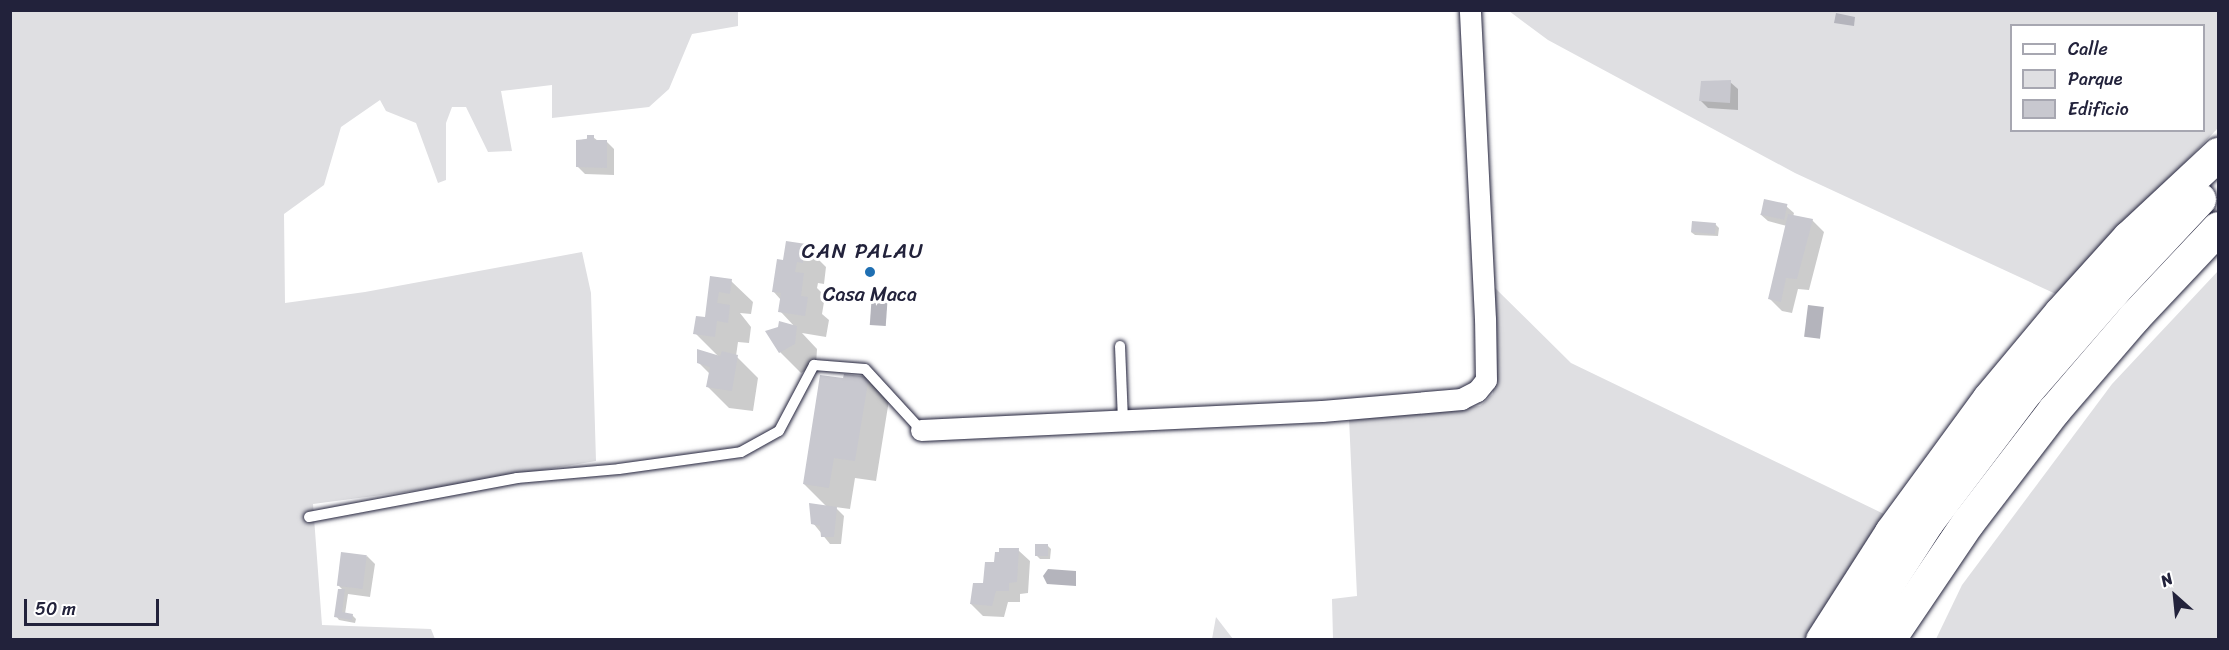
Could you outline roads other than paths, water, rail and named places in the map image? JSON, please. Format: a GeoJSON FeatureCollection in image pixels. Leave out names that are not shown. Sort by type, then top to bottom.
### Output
{"type":"FeatureCollection","features":[{"type":"Feature","properties":{"kind":"highway"},"geometry":{"type":"LineString","coordinates":[[1822,639],[1891,532],[1989,398],[2060,313],[2129,237],[2218,154]]}},
{"type":"Feature","properties":{"kind":"highway"},"geometry":{"type":"LineString","coordinates":[[1851,639],[1927,522],[2027,390],[2218,178]]}},
{"type":"Feature","properties":{"kind":"highway"},"geometry":{"type":"LineString","coordinates":[[1891,636],[1968,522],[2054,410],[2134,317],[2218,228]]}},
{"type":"Feature","properties":{"kind":"street"},"geometry":{"type":"LineString","coordinates":[[921,430],[1322,411],[1461,399],[1477,391],[1486,380],[1485,319],[1470,10]]}},
{"type":"Feature","properties":{"kind":"lane"},"geometry":{"type":"LineString","coordinates":[[1120,346],[1124,421]]}},
{"type":"Feature","properties":{"kind":"lane"},"geometry":{"type":"LineString","coordinates":[[309,517],[517,478],[619,469],[741,452],[779,431],[814,365],[865,369],[921,430]]}},
{"type":"Feature","properties":{"kind":"place","name":"Casa Maca"},"geometry":{"type":"Point","coordinates":[870,272]}},
{"type":"Feature","properties":{"kind":"district","name":"CAN PALAU"},"geometry":{"type":"Point","coordinates":[863,251]}}]}
